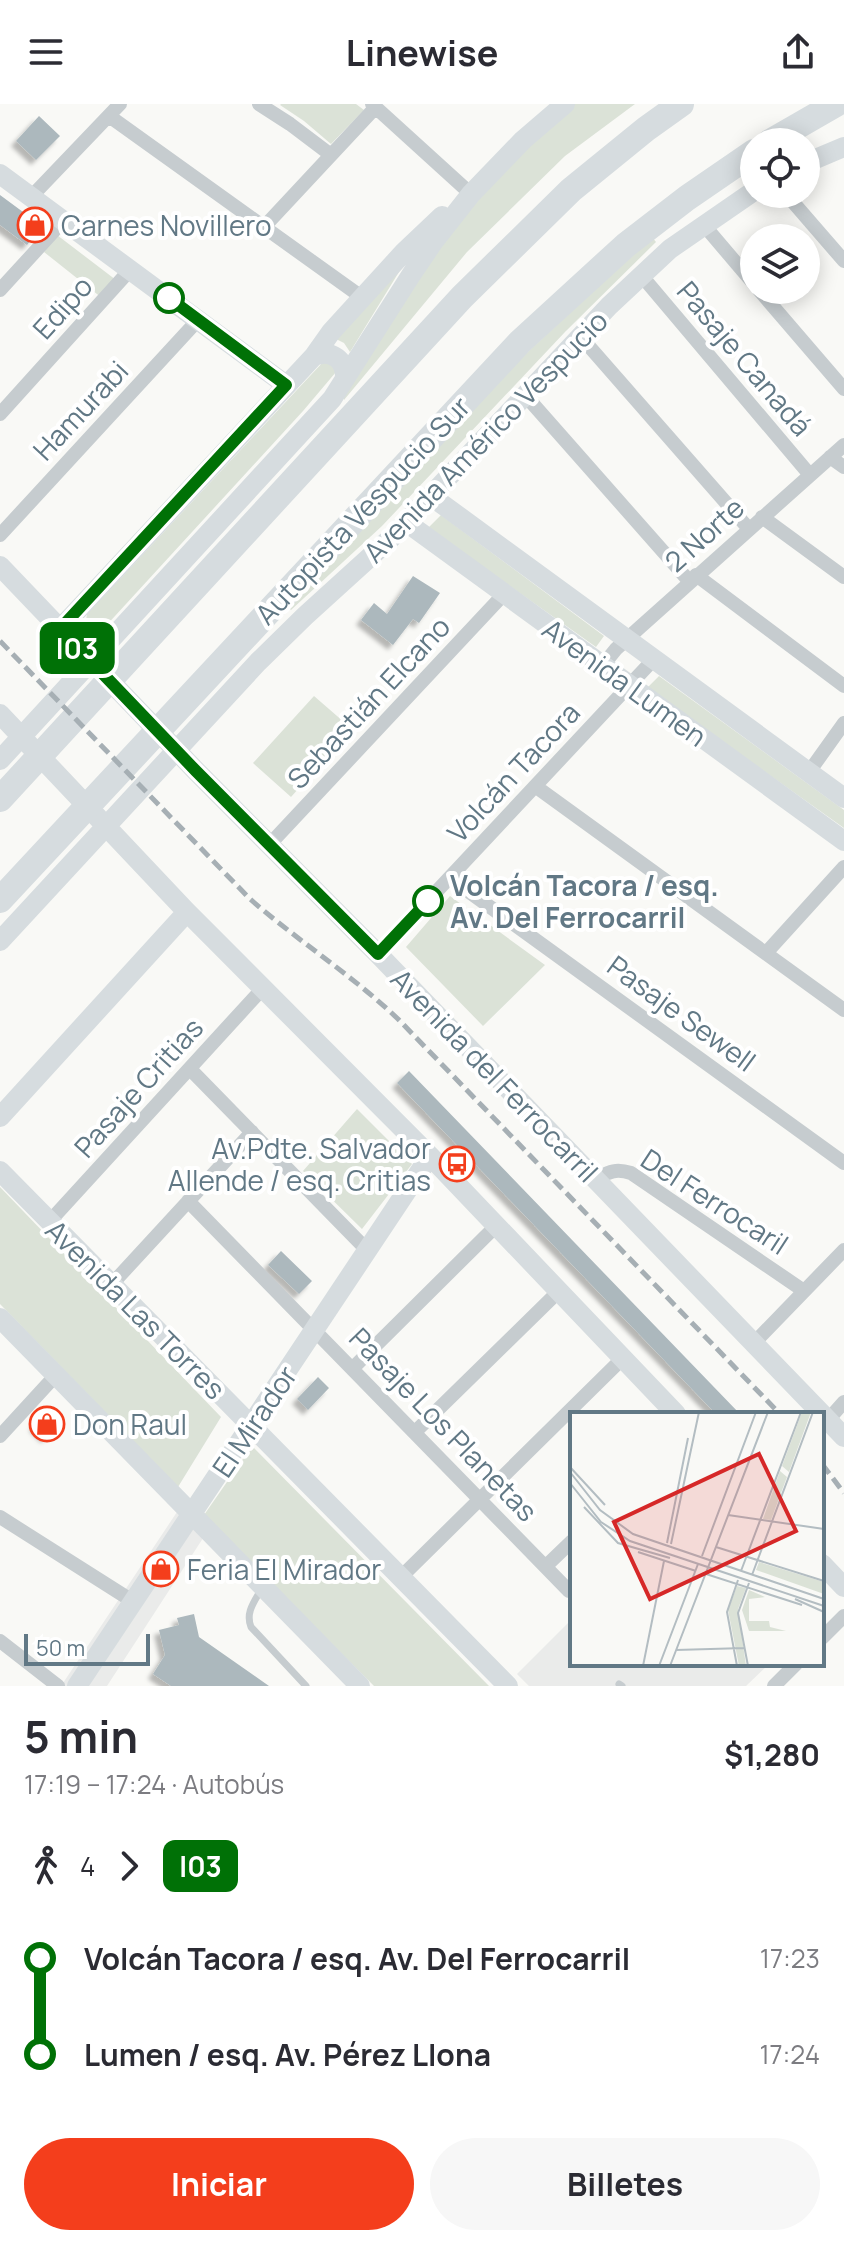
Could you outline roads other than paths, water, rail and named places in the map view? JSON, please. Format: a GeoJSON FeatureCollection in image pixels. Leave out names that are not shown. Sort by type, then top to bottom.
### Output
{"type":"FeatureCollection","features":[{"type":"Feature","properties":{"kind":"highway"},"geometry":{"type":"LineString","coordinates":[[0,799],[482,276],[571,190],[681,104]]}},
{"type":"Feature","properties":{"kind":"highway"},"geometry":{"type":"LineString","coordinates":[[793,128],[836,104]]}},
{"type":"Feature","properties":{"kind":"highway"},"geometry":{"type":"LineString","coordinates":[[800,124],[844,111]]}},
{"type":"Feature","properties":{"kind":"highway","name":"Autopista Vespucio Sur"},"geometry":{"type":"LineString","coordinates":[[0,900],[520,342],[626,245],[740,162]]}},
{"type":"Feature","properties":{"kind":"street"},"geometry":{"type":"LineString","coordinates":[[31,197],[120,104]]}},
{"type":"Feature","properties":{"kind":"street"},"geometry":{"type":"LineString","coordinates":[[259,104],[331,155]]}},
{"type":"Feature","properties":{"kind":"street"},"geometry":{"type":"LineString","coordinates":[[263,228],[374,106],[471,194]]}},
{"type":"Feature","properties":{"kind":"street"},"geometry":{"type":"LineString","coordinates":[[0,760],[332,399],[411,275],[471,194],[552,108]]}},
{"type":"Feature","properties":{"kind":"street"},"geometry":{"type":"LineString","coordinates":[[109,116],[363,298]]}},
{"type":"Feature","properties":{"kind":"street"},"geometry":{"type":"LineString","coordinates":[[820,157],[844,147]]}},
{"type":"Feature","properties":{"kind":"street"},"geometry":{"type":"LineString","coordinates":[[0,174],[286,385]]}},
{"type":"Feature","properties":{"kind":"street"},"geometry":{"type":"LineString","coordinates":[[66,636],[314,356],[331,332],[419,236],[471,194]]}},
{"type":"Feature","properties":{"kind":"street","name":"Avenida Américo Vespucio"},"geometry":{"type":"LineString","coordinates":[[0,941],[281,639],[406,522],[580,336],[641,275],[703,224],[740,200]]}},
{"type":"Feature","properties":{"kind":"street"},"geometry":{"type":"LineString","coordinates":[[798,208],[844,261]]}},
{"type":"Feature","properties":{"kind":"street"},"geometry":{"type":"LineString","coordinates":[[0,290],[63,221]]}},
{"type":"Feature","properties":{"kind":"street"},"geometry":{"type":"LineString","coordinates":[[703,224],[740,268]]}},
{"type":"Feature","properties":{"kind":"street","name":"Edipo"},"geometry":{"type":"LineString","coordinates":[[0,414],[130,270]]}},
{"type":"Feature","properties":{"kind":"street","name":"Pasaje Canadá"},"geometry":{"type":"LineString","coordinates":[[641,275],[810,475]]}},
{"type":"Feature","properties":{"kind":"street"},"geometry":{"type":"LineString","coordinates":[[771,304],[844,389]]}},
{"type":"Feature","properties":{"kind":"street","name":"Hamurabi"},"geometry":{"type":"LineString","coordinates":[[0,535],[198,320]]}},
{"type":"Feature","properties":{"kind":"street"},"geometry":{"type":"LineString","coordinates":[[580,336],[749,529]]}},
{"type":"Feature","properties":{"kind":"street"},"geometry":{"type":"LineString","coordinates":[[314,356],[326,353],[337,357],[345,367],[345,379]]}},
{"type":"Feature","properties":{"kind":"street"},"geometry":{"type":"LineString","coordinates":[[525,395],[693,578],[844,686]]}},
{"type":"Feature","properties":{"kind":"street","name":"2 Norte"},"geometry":{"type":"LineString","coordinates":[[603,665],[693,578],[844,445]]}},
{"type":"Feature","properties":{"kind":"street"},"geometry":{"type":"LineString","coordinates":[[830,457],[844,467]]}},
{"type":"Feature","properties":{"kind":"street","name":"Avenida Lumen"},"geometry":{"type":"LineString","coordinates":[[431,496],[844,798]]}},
{"type":"Feature","properties":{"kind":"street"},"geometry":{"type":"LineString","coordinates":[[762,517],[844,577]]}},
{"type":"Feature","properties":{"kind":"street","name":"Avenida Lumen"},"geometry":{"type":"LineString","coordinates":[[406,522],[844,841]]}},
{"type":"Feature","properties":{"kind":"street","name":"Avenida del Ferrocarril"},"geometry":{"type":"LineString","coordinates":[[0,566],[820,1412]]}},
{"type":"Feature","properties":{"kind":"street","name":"Sebastián Elcano"},"geometry":{"type":"LineString","coordinates":[[270,844],[504,594]]}},
{"type":"Feature","properties":{"kind":"street","name":"Volcán Tacora"},"geometry":{"type":"LineString","coordinates":[[378,954],[654,659]]}},
{"type":"Feature","properties":{"kind":"street"},"geometry":{"type":"LineString","coordinates":[[4,717],[187,912],[430,1156],[674,1412]]}},
{"type":"Feature","properties":{"kind":"street"},"geometry":{"type":"LineString","coordinates":[[809,772],[844,723]]}},
{"type":"Feature","properties":{"kind":"street"},"geometry":{"type":"LineString","coordinates":[[535,786],[844,1010]]}},
{"type":"Feature","properties":{"kind":"street"},"geometry":{"type":"LineString","coordinates":[[766,953],[844,867]]}},
{"type":"Feature","properties":{"kind":"street","name":"Pasaje Sewell"},"geometry":{"type":"LineString","coordinates":[[450,878],[844,1163]]}},
{"type":"Feature","properties":{"kind":"street"},"geometry":{"type":"LineString","coordinates":[[0,1117],[187,912]]}},
{"type":"Feature","properties":{"kind":"street","name":"Pasaje Critias"},"geometry":{"type":"LineString","coordinates":[[50,1221],[264,987]]}},
{"type":"Feature","properties":{"kind":"street"},"geometry":{"type":"LineString","coordinates":[[190,1069],[367,1250]]}},
{"type":"Feature","properties":{"kind":"street"},"geometry":{"type":"LineString","coordinates":[[112,1284],[252,1132]]}},
{"type":"Feature","properties":{"kind":"street","name":"El Mirador"},"geometry":{"type":"LineString","coordinates":[[81,1685],[430,1156]]}},
{"type":"Feature","properties":{"kind":"street","name":"Del Ferrocaril"},"geometry":{"type":"LineString","coordinates":[[595,1179],[618,1169],[631,1173],[804,1291]]}},
{"type":"Feature","properties":{"kind":"street","name":"Avenida Las Torres"},"geometry":{"type":"LineString","coordinates":[[0,1171],[508,1686]]}},
{"type":"Feature","properties":{"kind":"street","name":"Pasaje Los Planetas"},"geometry":{"type":"LineString","coordinates":[[188,1201],[569,1591]]}},
{"type":"Feature","properties":{"kind":"street"},"geometry":{"type":"LineString","coordinates":[[353,1368],[496,1226]]}},
{"type":"Feature","properties":{"kind":"street"},"geometry":{"type":"LineString","coordinates":[[754,1343],[844,1250]]}},
{"type":"Feature","properties":{"kind":"street"},"geometry":{"type":"LineString","coordinates":[[415,1432],[559,1291]]}},
{"type":"Feature","properties":{"kind":"street"},"geometry":{"type":"LineString","coordinates":[[0,1318],[360,1686]]}},
{"type":"Feature","properties":{"kind":"street"},"geometry":{"type":"LineString","coordinates":[[401,1577],[623,1358]]}},
{"type":"Feature","properties":{"kind":"street"},"geometry":{"type":"LineString","coordinates":[[0,1436],[56,1375]]}},
{"type":"Feature","properties":{"kind":"street"},"geometry":{"type":"LineString","coordinates":[[824,1416],[844,1402]]}},
{"type":"Feature","properties":{"kind":"street","name":"Avenida del Ferrocarril"},"geometry":{"type":"LineString","coordinates":[[824,1416],[844,1437]]}},
{"type":"Feature","properties":{"kind":"street"},"geometry":{"type":"LineString","coordinates":[[0,1517],[134,1602]]}},
{"type":"Feature","properties":{"kind":"street"},"geometry":{"type":"LineString","coordinates":[[546,1566],[570,1543]]}},
{"type":"Feature","properties":{"kind":"street"},"geometry":{"type":"LineString","coordinates":[[824,1566],[844,1587]]}},
{"type":"Feature","properties":{"kind":"street"},"geometry":{"type":"LineString","coordinates":[[824,1636],[844,1616]]}},
{"type":"Feature","properties":{"kind":"street"},"geometry":{"type":"LineString","coordinates":[[0,1641],[58,1686]]}},
{"type":"Feature","properties":{"kind":"street"},"geometry":{"type":"LineString","coordinates":[[774,1686],[794,1666]]}},
{"type":"Feature","properties":{"kind":"lane"},"geometry":{"type":"LineString","coordinates":[[263,1586],[248,1615],[251,1627],[306,1686]]}},
{"type":"Feature","properties":{"kind":"railway"},"geometry":{"type":"LineString","coordinates":[[0,641],[250,899],[398,1019],[778,1412]]}},
{"type":"Feature","properties":{"kind":"railway"},"geometry":{"type":"LineString","coordinates":[[824,1467],[844,1493]]}},
{"type":"Feature","properties":{"kind":"place","name":"Carnes Novillero"},"geometry":{"type":"Point","coordinates":[35,225]}},
{"type":"Feature","properties":{"kind":"place","name":"Volcán Tacora / esq. Av. Del Ferrocarril"},"geometry":{"type":"Point","coordinates":[428,901]}},
{"type":"Feature","properties":{"kind":"place","name":"Av.Pdte. Salvador Allende / esq. Critias"},"geometry":{"type":"Point","coordinates":[457,1164]}},
{"type":"Feature","properties":{"kind":"place","name":"Don Raul"},"geometry":{"type":"Point","coordinates":[47,1424]}},
{"type":"Feature","properties":{"kind":"place","name":"Feria El Mirador"},"geometry":{"type":"Point","coordinates":[161,1569]}}]}
